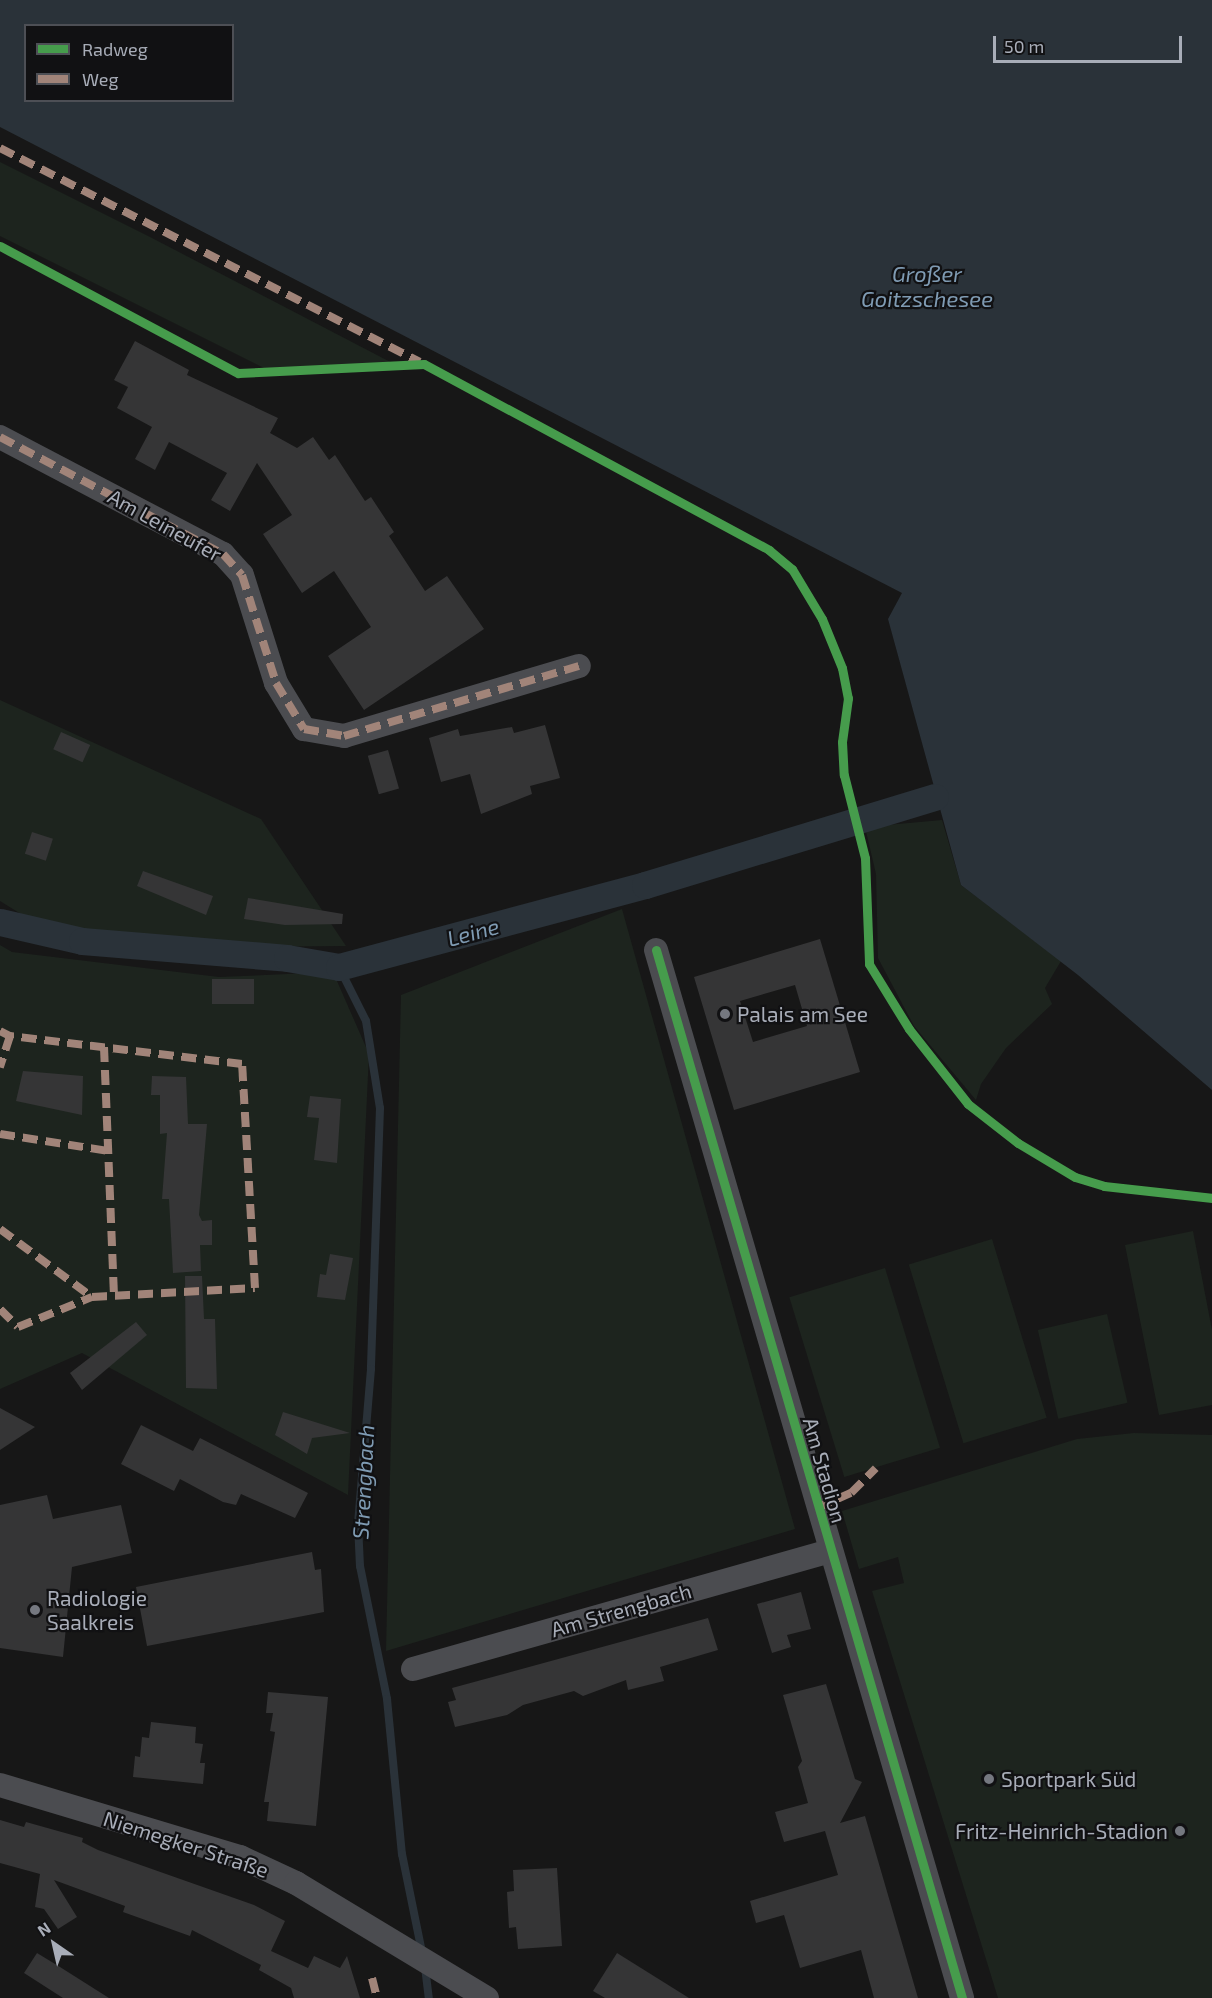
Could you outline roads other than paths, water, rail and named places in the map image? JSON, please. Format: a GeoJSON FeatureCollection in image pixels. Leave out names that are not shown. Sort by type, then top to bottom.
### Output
{"type":"FeatureCollection","features":[{"type":"Feature","properties":{"kind":"street","name":"Am Leineufer"},"geometry":{"type":"LineString","coordinates":[[0,437],[223,554],[242,575],[276,683],[304,729],[344,736],[579,666]]}},
{"type":"Feature","properties":{"kind":"street","name":"Am Stadion"},"geometry":{"type":"LineString","coordinates":[[656,950],[962,1998]]}},
{"type":"Feature","properties":{"kind":"street","name":"Am Strengbach"},"geometry":{"type":"LineString","coordinates":[[413,1669],[830,1551]]}},
{"type":"Feature","properties":{"kind":"street","name":"Niemegker Straße"},"geometry":{"type":"LineString","coordinates":[[0,1785],[240,1857],[296,1883],[488,1998]]}},
{"type":"Feature","properties":{"kind":"water","name":"Großer Goitzschesee"},"geometry":{"type":"Polygon","coordinates":[[[0,0],[1212,0],[1212,1090],[1078,975],[961,885],[888,619],[902,593],[0,127],[0,0]]]}},
{"type":"Feature","properties":{"kind":"waterway","name":"Leine"},"geometry":{"type":"LineString","coordinates":[[0,922],[82,941],[287,958],[339,967],[645,885],[935,797]]}},
{"type":"Feature","properties":{"kind":"waterway","name":"Strengbach"},"geometry":{"type":"LineString","coordinates":[[339,967],[366,1021],[380,1108],[371,1369],[358,1524],[360,1566],[387,1699],[402,1854],[422,1952]]}},
{"type":"Feature","properties":{"kind":"waterway","name":"Strengbach"},"geometry":{"type":"LineString","coordinates":[[425,1967],[429,1998]]}},
{"type":"Feature","properties":{"kind":"place","name":"Palais am See"},"geometry":{"type":"Point","coordinates":[725,1014]}},
{"type":"Feature","properties":{"kind":"place","name":"Radiologie Saalkreis"},"geometry":{"type":"Point","coordinates":[35,1610]}},
{"type":"Feature","properties":{"kind":"place","name":"Sportpark Süd"},"geometry":{"type":"Point","coordinates":[989,1779]}},
{"type":"Feature","properties":{"kind":"place","name":"Fritz-Heinrich-Stadion"},"geometry":{"type":"Point","coordinates":[1180,1831]}}]}
